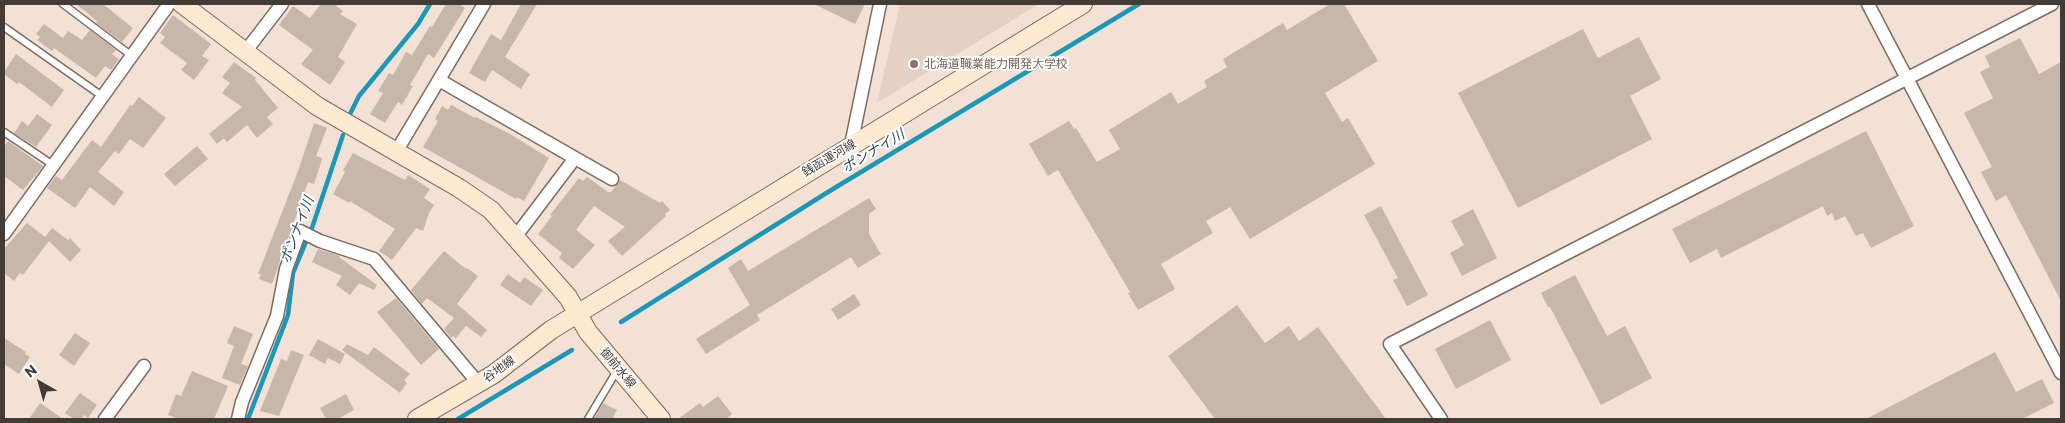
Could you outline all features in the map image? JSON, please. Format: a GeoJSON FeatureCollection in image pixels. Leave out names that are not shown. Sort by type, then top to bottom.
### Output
{"type":"FeatureCollection","features":[{"type":"Feature","properties":{"kind":"street"},"geometry":{"type":"LineString","coordinates":[[5,230],[169,4]]}},
{"type":"Feature","properties":{"kind":"street","name":"御前水線"},"geometry":{"type":"LineString","coordinates":[[182,4],[317,106],[481,202],[516,236],[568,298],[588,332],[662,419]]}},
{"type":"Feature","properties":{"kind":"street"},"geometry":{"type":"LineString","coordinates":[[245,52],[282,4]]}},
{"type":"Feature","properties":{"kind":"street"},"geometry":{"type":"LineString","coordinates":[[396,152],[484,4]]}},
{"type":"Feature","properties":{"kind":"street"},"geometry":{"type":"LineString","coordinates":[[851,145],[880,4]]}},
{"type":"Feature","properties":{"kind":"street","name":"銭函運河線"},"geometry":{"type":"LineString","coordinates":[[578,314],[1082,4]]}},
{"type":"Feature","properties":{"kind":"street"},"geometry":{"type":"LineString","coordinates":[[1868,4],[2061,373]]}},
{"type":"Feature","properties":{"kind":"street"},"geometry":{"type":"LineString","coordinates":[[1441,419],[1390,344],[2052,4]]}},
{"type":"Feature","properties":{"kind":"street"},"geometry":{"type":"LineString","coordinates":[[439,80],[612,179]]}},
{"type":"Feature","properties":{"kind":"street"},"geometry":{"type":"LineString","coordinates":[[516,236],[575,158]]}},
{"type":"Feature","properties":{"kind":"street"},"geometry":{"type":"LineString","coordinates":[[238,419],[242,402],[276,316],[286,269],[300,231],[374,259],[479,384]]}},
{"type":"Feature","properties":{"kind":"street","name":"谷地線"},"geometry":{"type":"LineString","coordinates":[[418,419],[479,384],[551,330],[578,314]]}},
{"type":"Feature","properties":{"kind":"street"},"geometry":{"type":"LineString","coordinates":[[105,419],[144,366]]}},
{"type":"Feature","properties":{"kind":"lane"},"geometry":{"type":"LineString","coordinates":[[62,4],[132,56]]}},
{"type":"Feature","properties":{"kind":"lane"},"geometry":{"type":"LineString","coordinates":[[4,27],[102,96]]}},
{"type":"Feature","properties":{"kind":"lane"},"geometry":{"type":"LineString","coordinates":[[4,132],[54,165]]}},
{"type":"Feature","properties":{"kind":"lane"},"geometry":{"type":"LineString","coordinates":[[588,419],[618,368]]}},
{"type":"Feature","properties":{"kind":"shaded area","name":"北海道職業能力開発大学校"},"geometry":{"type":"Polygon","coordinates":[[[900,4],[1039,4],[877,103],[900,4]]]}},
{"type":"Feature","properties":{"kind":"building"},"geometry":{"type":"Polygon","coordinates":[[[76,4],[103,4],[133,28],[122,42],[96,23],[97,21],[76,4]]]}},
{"type":"Feature","properties":{"kind":"building"},"geometry":{"type":"Polygon","coordinates":[[[321,4],[334,4],[343,11],[340,14],[357,24],[338,57],[345,62],[330,85],[301,64],[313,50],[279,25],[293,6],[310,18],[321,4]]]}},
{"type":"Feature","properties":{"kind":"building"},"geometry":{"type":"Polygon","coordinates":[[[446,4],[459,4],[465,8],[434,58],[428,54],[410,85],[413,86],[402,105],[398,102],[385,123],[370,114],[383,93],[378,91],[389,73],[393,75],[406,52],[412,55],[446,4]]]}},
{"type":"Feature","properties":{"kind":"building"},"geometry":{"type":"Polygon","coordinates":[[[521,4],[537,4],[505,57],[530,74],[521,89],[492,70],[485,82],[469,73],[491,34],[501,40],[521,4]]]}},
{"type":"Feature","properties":{"kind":"building"},"geometry":{"type":"Polygon","coordinates":[[[814,4],[865,4],[855,24],[814,4]]]}},
{"type":"Feature","properties":{"kind":"building"},"geometry":{"type":"Polygon","coordinates":[[[1330,4],[1344,4],[1378,61],[1325,93],[1342,122],[1348,118],[1375,164],[1250,239],[1230,207],[1206,221],[1213,233],[1161,264],[1175,289],[1138,310],[1128,293],[1130,292],[1058,170],[1048,176],[1029,144],[1069,121],[1074,129],[1076,128],[1097,162],[1120,149],[1109,130],[1171,92],[1178,104],[1207,87],[1204,81],[1227,67],[1223,59],[1283,23],[1287,30],[1330,4]]]}},
{"type":"Feature","properties":{"kind":"building"},"geometry":{"type":"Polygon","coordinates":[[[173,15],[211,44],[202,56],[209,60],[194,80],[181,70],[187,63],[160,43],[165,37],[160,33],[173,15]]]}},
{"type":"Feature","properties":{"kind":"building"},"geometry":{"type":"Polygon","coordinates":[[[44,24],[63,38],[68,31],[82,40],[90,30],[116,50],[112,54],[119,59],[111,70],[105,66],[96,78],[54,48],[52,51],[37,40],[40,37],[36,34],[44,24]]]}},
{"type":"Feature","properties":{"kind":"building"},"geometry":{"type":"Polygon","coordinates":[[[1583,29],[1598,58],[1639,37],[1661,79],[1630,96],[1652,139],[1518,208],[1458,93],[1583,29]]]}},
{"type":"Feature","properties":{"kind":"building"},"geometry":{"type":"Polygon","coordinates":[[[2020,38],[2039,74],[2061,62],[2061,301],[2006,195],[1996,201],[1981,172],[1992,167],[1964,113],[1993,98],[1980,72],[1990,67],[1985,56],[2020,38]]]}},
{"type":"Feature","properties":{"kind":"building"},"geometry":{"type":"Polygon","coordinates":[[[16,54],[64,90],[52,107],[19,82],[17,84],[4,74],[16,54]]]}},
{"type":"Feature","properties":{"kind":"building"},"geometry":{"type":"Polygon","coordinates":[[[234,62],[256,78],[255,80],[278,108],[267,117],[273,124],[257,138],[247,125],[227,142],[224,138],[217,144],[209,134],[242,107],[222,93],[230,83],[222,77],[234,62]]]}},
{"type":"Feature","properties":{"kind":"building"},"geometry":{"type":"Polygon","coordinates":[[[139,97],[166,118],[143,148],[130,139],[119,154],[115,151],[98,172],[124,192],[114,206],[90,187],[75,208],[47,188],[56,176],[62,180],[92,140],[101,147],[130,105],[132,106],[139,97]]]}},
{"type":"Feature","properties":{"kind":"building"},"geometry":{"type":"Polygon","coordinates":[[[451,105],[510,134],[549,158],[524,201],[517,197],[516,199],[423,147],[438,121],[435,119],[442,106],[448,110],[451,105]]]}},
{"type":"Feature","properties":{"kind":"building"},"geometry":{"type":"Polygon","coordinates":[[[37,114],[52,125],[36,147],[14,133],[22,121],[28,126],[37,114]]]}},
{"type":"Feature","properties":{"kind":"building"},"geometry":{"type":"Polygon","coordinates":[[[314,123],[327,128],[316,156],[322,158],[321,163],[314,184],[308,182],[272,284],[259,279],[261,274],[258,274],[298,171],[314,123]]]}},
{"type":"Feature","properties":{"kind":"building"},"geometry":{"type":"Polygon","coordinates":[[[1866,131],[1914,226],[1871,248],[1863,233],[1856,236],[1845,216],[1835,221],[1832,213],[1827,216],[1823,206],[1721,258],[1717,249],[1690,263],[1672,229],[1866,131]]]}},
{"type":"Feature","properties":{"kind":"building"},"geometry":{"type":"Polygon","coordinates":[[[8,141],[43,166],[23,190],[4,176],[4,147],[8,141]]]}},
{"type":"Feature","properties":{"kind":"building"},"geometry":{"type":"Polygon","coordinates":[[[197,146],[208,159],[175,186],[164,174],[197,146]]]}},
{"type":"Feature","properties":{"kind":"building"},"geometry":{"type":"Polygon","coordinates":[[[353,153],[405,180],[408,175],[430,189],[424,198],[434,205],[423,231],[416,228],[392,260],[379,251],[395,229],[350,201],[349,203],[333,194],[345,172],[343,170],[353,153]]]}},
{"type":"Feature","properties":{"kind":"building"},"geometry":{"type":"Polygon","coordinates":[[[587,177],[608,192],[611,192],[620,180],[660,203],[662,201],[670,210],[665,214],[666,216],[622,256],[608,241],[625,227],[594,206],[576,230],[595,245],[573,269],[559,258],[562,253],[538,234],[552,216],[550,215],[579,178],[583,181],[587,177]]]}},
{"type":"Feature","properties":{"kind":"building"},"geometry":{"type":"Polygon","coordinates":[[[869,198],[876,209],[869,214],[869,234],[881,254],[858,268],[851,257],[757,315],[760,320],[706,354],[696,339],[750,305],[728,268],[741,259],[748,271],[869,198]]]}},
{"type":"Feature","properties":{"kind":"building"},"geometry":{"type":"Polygon","coordinates":[[[1381,206],[1428,295],[1407,306],[1393,280],[1398,278],[1364,215],[1381,206]]]}},
{"type":"Feature","properties":{"kind":"building"},"geometry":{"type":"Polygon","coordinates":[[[1473,209],[1497,258],[1462,276],[1450,253],[1464,245],[1451,221],[1473,209]]]}},
{"type":"Feature","properties":{"kind":"building"},"geometry":{"type":"Polygon","coordinates":[[[27,223],[45,237],[52,228],[68,240],[70,238],[81,250],[70,262],[49,241],[23,275],[20,273],[14,281],[4,273],[4,249],[27,223]]]}},
{"type":"Feature","properties":{"kind":"building"},"geometry":{"type":"Polygon","coordinates":[[[318,249],[340,256],[377,285],[374,290],[359,283],[350,295],[336,285],[342,276],[312,262],[318,249]]]}},
{"type":"Feature","properties":{"kind":"building"},"geometry":{"type":"Polygon","coordinates":[[[444,251],[478,276],[457,304],[487,330],[481,337],[466,326],[456,338],[453,336],[451,338],[444,329],[454,318],[427,298],[422,304],[411,290],[444,251]]]}},
{"type":"Feature","properties":{"kind":"building"},"geometry":{"type":"Polygon","coordinates":[[[508,274],[520,283],[524,277],[543,290],[531,306],[500,285],[508,274]]]}},
{"type":"Feature","properties":{"kind":"building"},"geometry":{"type":"Polygon","coordinates":[[[1575,275],[1607,336],[1625,326],[1652,378],[1601,405],[1541,293],[1575,275]]]}},
{"type":"Feature","properties":{"kind":"building"},"geometry":{"type":"Polygon","coordinates":[[[854,294],[861,305],[838,320],[831,309],[854,294]]]}},
{"type":"Feature","properties":{"kind":"building"},"geometry":{"type":"Polygon","coordinates":[[[396,298],[439,349],[421,365],[377,312],[396,298]]]}},
{"type":"Feature","properties":{"kind":"building"},"geometry":{"type":"Polygon","coordinates":[[[1237,305],[1265,343],[1289,326],[1299,341],[1318,327],[1386,419],[1215,419],[1168,356],[1237,305]]]}},
{"type":"Feature","properties":{"kind":"building"},"geometry":{"type":"Polygon","coordinates":[[[1490,320],[1511,360],[1456,389],[1435,349],[1490,320]]]}},
{"type":"Feature","properties":{"kind":"building"},"geometry":{"type":"Polygon","coordinates":[[[234,326],[253,334],[241,364],[248,366],[240,385],[222,378],[234,346],[227,343],[234,326]]]}},
{"type":"Feature","properties":{"kind":"building"},"geometry":{"type":"Polygon","coordinates":[[[75,333],[90,343],[74,366],[59,355],[75,333]]]}},
{"type":"Feature","properties":{"kind":"building"},"geometry":{"type":"Polygon","coordinates":[[[4,338],[26,352],[25,354],[30,357],[19,374],[4,364],[4,338]]]}},
{"type":"Feature","properties":{"kind":"building"},"geometry":{"type":"Polygon","coordinates":[[[318,339],[345,354],[340,364],[328,358],[325,364],[309,355],[318,339]]]}},
{"type":"Feature","properties":{"kind":"building"},"geometry":{"type":"Polygon","coordinates":[[[347,344],[368,355],[374,347],[410,374],[404,380],[407,383],[400,393],[342,350],[347,344]]]}},
{"type":"Feature","properties":{"kind":"building"},"geometry":{"type":"Polygon","coordinates":[[[291,350],[304,355],[279,416],[260,411],[281,359],[287,361],[291,350]]]}},
{"type":"Feature","properties":{"kind":"building"},"geometry":{"type":"Polygon","coordinates":[[[1995,352],[2016,392],[2042,379],[2054,403],[2022,419],[1866,419],[1995,352]]]}},
{"type":"Feature","properties":{"kind":"building"},"geometry":{"type":"Polygon","coordinates":[[[192,371],[228,386],[214,419],[179,419],[168,415],[176,394],[181,396],[192,371]]]}},
{"type":"Feature","properties":{"kind":"building"},"geometry":{"type":"Polygon","coordinates":[[[80,393],[97,405],[88,418],[84,415],[81,419],[74,419],[65,413],[80,393]]]}},
{"type":"Feature","properties":{"kind":"building"},"geometry":{"type":"Polygon","coordinates":[[[346,394],[354,410],[338,419],[326,419],[320,408],[346,394]]]}},
{"type":"Feature","properties":{"kind":"building"},"geometry":{"type":"Polygon","coordinates":[[[718,396],[732,414],[726,419],[678,419],[700,403],[703,407],[718,396]]]}},
{"type":"Feature","properties":{"kind":"building"},"geometry":{"type":"Polygon","coordinates":[[[40,403],[63,419],[29,419],[40,403]]]}},
{"type":"Feature","properties":{"kind":"building"},"geometry":{"type":"Polygon","coordinates":[[[603,403],[617,410],[612,419],[594,419],[603,403]]]}},
{"type":"Feature","properties":{"kind":"waterway","name":"ポンナイ川"},"geometry":{"type":"LineString","coordinates":[[350,114],[359,96],[418,24],[430,4]]}},
{"type":"Feature","properties":{"kind":"waterway","name":"ポンナイ川"},"geometry":{"type":"LineString","coordinates":[[621,322],[828,192],[1139,4]]}},
{"type":"Feature","properties":{"kind":"waterway","name":"ポンナイ川"},"geometry":{"type":"LineString","coordinates":[[248,419],[288,315],[293,273],[313,225],[343,135]]}},
{"type":"Feature","properties":{"kind":"waterway","name":"ポンナイ川"},"geometry":{"type":"LineString","coordinates":[[458,419],[572,350]]}},
{"type":"Feature","properties":{"kind":"place","name":"北海道職業能力開発大学校"},"geometry":{"type":"Point","coordinates":[914,64]}}]}
